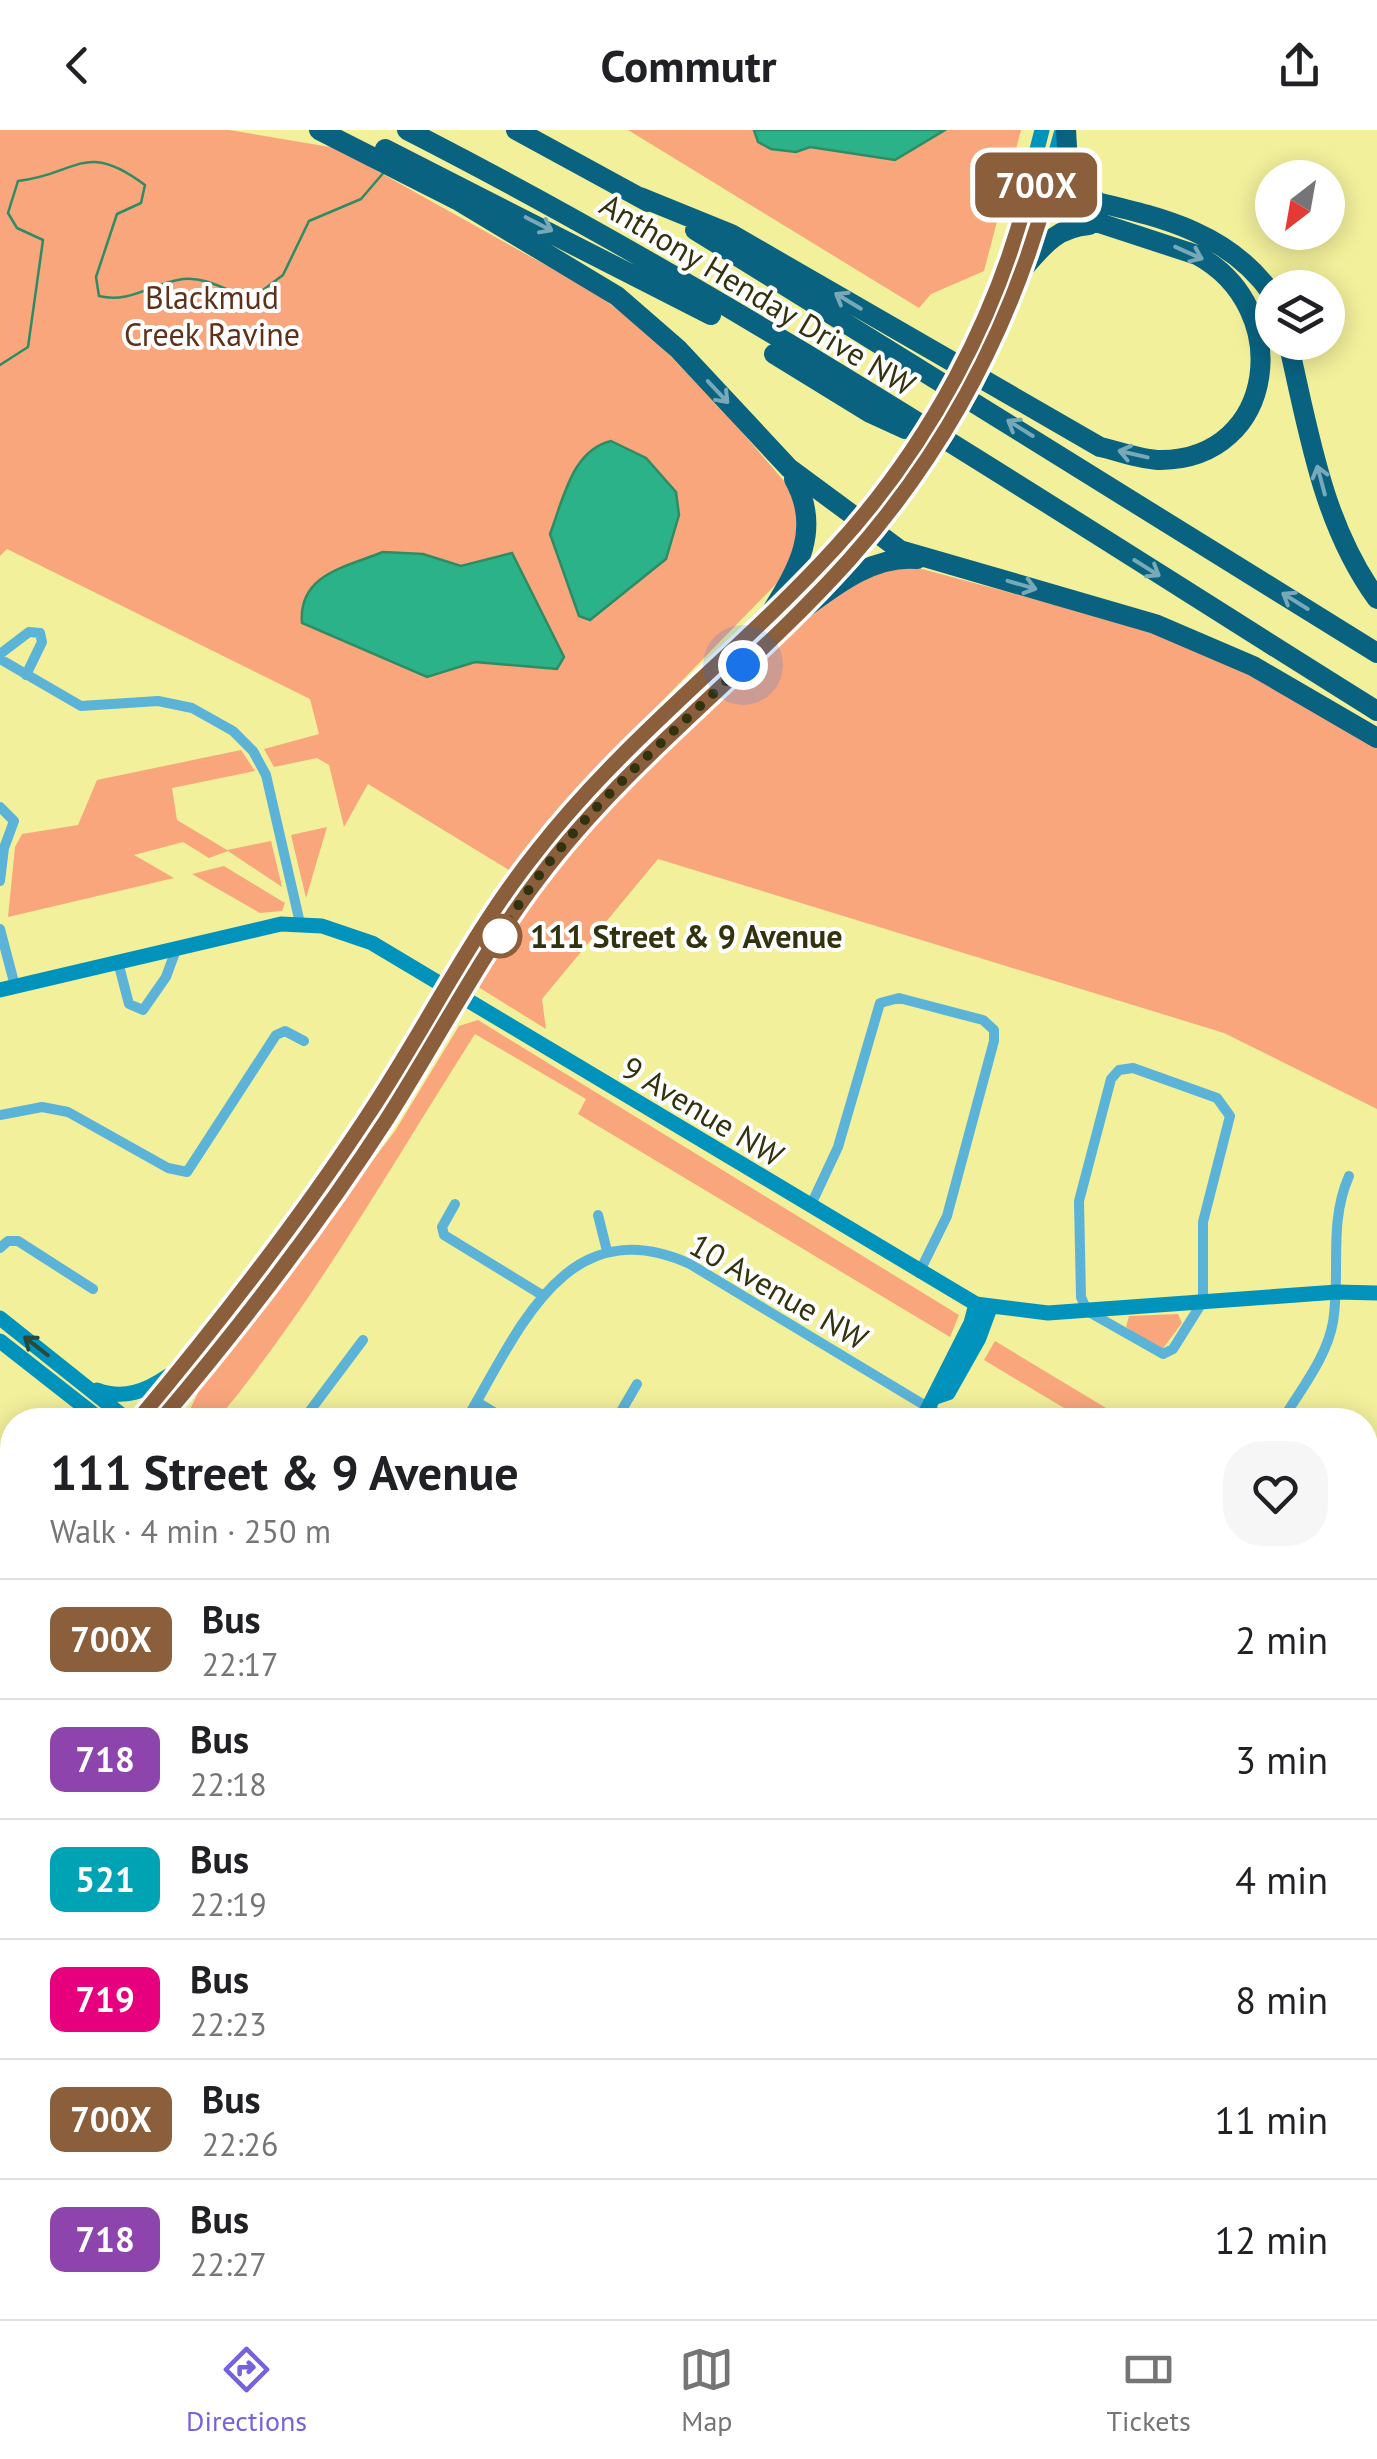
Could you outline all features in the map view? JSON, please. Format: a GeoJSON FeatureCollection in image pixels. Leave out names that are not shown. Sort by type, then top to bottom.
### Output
{"type":"FeatureCollection","features":[{"type":"Feature","properties":{"kind":"highway"},"geometry":{"type":"LineString","coordinates":[[318,130],[345,134],[715,317],[870,413],[975,460]]}},
{"type":"Feature","properties":{"kind":"highway","name":"Anthony Henday Drive NW"},"geometry":{"type":"LineString","coordinates":[[407,130],[627,250],[975,460],[1377,711]]}},
{"type":"Feature","properties":{"kind":"highway","name":"Anthony Henday Drive NW"},"geometry":{"type":"LineString","coordinates":[[516,130],[640,197],[875,338],[1377,654]]}},
{"type":"Feature","properties":{"kind":"highway"},"geometry":{"type":"LineString","coordinates":[[1064,130],[1068,164],[1097,202]]}},
{"type":"Feature","properties":{"kind":"highway"},"geometry":{"type":"LineString","coordinates":[[447,186],[617,296],[678,349],[789,468],[865,528],[928,560]]}},
{"type":"Feature","properties":{"kind":"highway"},"geometry":{"type":"LineString","coordinates":[[640,197],[731,234],[1100,446],[1160,460],[1206,448],[1224,436],[1253,403],[1262,346],[1249,306],[1218,266],[1096,224],[1037,195]]}},
{"type":"Feature","properties":{"kind":"highway"},"geometry":{"type":"LineString","coordinates":[[1037,195],[1097,202],[1196,229],[1246,260],[1255,272]]}},
{"type":"Feature","properties":{"kind":"highway"},"geometry":{"type":"LineString","coordinates":[[1024,268],[1052,236],[1067,227],[1096,224]]}},
{"type":"Feature","properties":{"kind":"highway"},"geometry":{"type":"LineString","coordinates":[[1292,360],[1330,514],[1354,568],[1377,599]]}},
{"type":"Feature","properties":{"kind":"highway"},"geometry":{"type":"LineString","coordinates":[[770,614],[808,538],[807,501],[789,468]]}},
{"type":"Feature","properties":{"kind":"highway"},"geometry":{"type":"LineString","coordinates":[[795,615],[861,570],[905,558],[928,560],[1155,624],[1253,666],[1377,738]]}},
{"type":"Feature","properties":{"kind":"main road"},"geometry":{"type":"LineString","coordinates":[[148,1408],[328,1175],[488,918],[560,822],[770,614],[865,528],[912,480],[940,442],[992,348],[1024,268],[1037,195],[1042,130]]}},
{"type":"Feature","properties":{"kind":"main road"},"geometry":{"type":"LineString","coordinates":[[171,1408],[342,1186],[536,880],[596,810],[795,615],[865,528],[946,395],[976,336],[1064,130]]}},
{"type":"Feature","properties":{"kind":"main road"},"geometry":{"type":"LineString","coordinates":[[8,988],[177,947],[300,924]]}},
{"type":"Feature","properties":{"kind":"main road","name":"9 Avenue NW"},"geometry":{"type":"LineString","coordinates":[[300,924],[364,939],[919,1273],[983,1306],[1031,1313],[1337,1292],[1377,1293]]}},
{"type":"Feature","properties":{"kind":"main road"},"geometry":{"type":"LineString","coordinates":[[929,1408],[948,1393],[982,1333],[983,1306]]}},
{"type":"Feature","properties":{"kind":"main road"},"geometry":{"type":"LineString","coordinates":[[0,1318],[113,1408]]}},
{"type":"Feature","properties":{"kind":"main road"},"geometry":{"type":"LineString","coordinates":[[0,1341],[86,1408]]}},
{"type":"Feature","properties":{"kind":"main road"},"geometry":{"type":"LineString","coordinates":[[71,1374],[101,1392],[129,1395],[150,1389],[184,1365]]}},
{"type":"Feature","properties":{"kind":"main road"},"geometry":{"type":"LineString","coordinates":[[185,1408],[200,1374]]}},
{"type":"Feature","properties":{"kind":"main road"},"geometry":{"type":"LineString","coordinates":[[52,1382],[74,1408]]}},
{"type":"Feature","properties":{"kind":"street"},"geometry":{"type":"LineString","coordinates":[[26,675],[42,642],[40,633],[29,632],[0,656],[26,675],[81,706],[146,700],[181,705],[223,724],[243,740],[266,775],[300,924]]}},
{"type":"Feature","properties":{"kind":"street"},"geometry":{"type":"LineString","coordinates":[[0,881],[4,848],[14,823],[1,809]]}},
{"type":"Feature","properties":{"kind":"street"},"geometry":{"type":"LineString","coordinates":[[0,929],[8,988]]}},
{"type":"Feature","properties":{"kind":"street"},"geometry":{"type":"LineString","coordinates":[[118,962],[130,1006],[143,1010],[166,976],[177,947]]}},
{"type":"Feature","properties":{"kind":"street"},"geometry":{"type":"LineString","coordinates":[[810,1208],[834,1158],[874,1012],[883,1000],[900,998],[979,1018],[994,1030],[951,1202],[919,1273]]}},
{"type":"Feature","properties":{"kind":"street"},"geometry":{"type":"LineString","coordinates":[[0,1115],[42,1107],[68,1112],[182,1172],[197,1163],[276,1035],[285,1031],[304,1041]]}},
{"type":"Feature","properties":{"kind":"street"},"geometry":{"type":"LineString","coordinates":[[1133,1068],[1217,1098],[1228,1106],[1229,1122],[1203,1222],[1203,1300],[1173,1349],[1163,1354],[1087,1311],[1081,1297],[1078,1201],[1111,1079],[1119,1070],[1133,1068]]}},
{"type":"Feature","properties":{"kind":"street"},"geometry":{"type":"LineString","coordinates":[[1290,1408],[1326,1347],[1337,1292],[1335,1223],[1349,1176]]}},
{"type":"Feature","properties":{"kind":"street"},"geometry":{"type":"LineString","coordinates":[[455,1204],[442,1227],[444,1235],[542,1295]]}},
{"type":"Feature","properties":{"kind":"street"},"geometry":{"type":"LineString","coordinates":[[473,1408],[542,1295],[568,1271],[607,1251],[598,1215]]}},
{"type":"Feature","properties":{"kind":"street"},"geometry":{"type":"LineString","coordinates":[[4,1244],[22,1242],[93,1288]]}},
{"type":"Feature","properties":{"kind":"street","name":"10 Avenue NW"},"geometry":{"type":"LineString","coordinates":[[607,1251],[654,1251],[690,1264],[929,1408]]}},
{"type":"Feature","properties":{"kind":"street"},"geometry":{"type":"LineString","coordinates":[[312,1408],[363,1340]]}},
{"type":"Feature","properties":{"kind":"street"},"geometry":{"type":"LineString","coordinates":[[623,1408],[637,1384]]}},
{"type":"Feature","properties":{"kind":"street"},"geometry":{"type":"LineString","coordinates":[[477,1402],[487,1408]]}},
{"type":"Feature","properties":{"kind":"green space","name":"Blackmud Creek Ravine"},"geometry":{"type":"Polygon","coordinates":[[[0,130],[229,130],[336,148],[592,291],[642,327],[722,409],[791,489],[799,509],[798,547],[777,583],[561,805],[509,870],[368,784],[344,827],[329,765],[317,758],[274,767],[264,749],[319,734],[310,699],[7,549],[0,556],[0,130]]]}},
{"type":"Feature","properties":{"kind":"green space"},"geometry":{"type":"Polygon","coordinates":[[[628,130],[1021,130],[984,271],[931,294],[919,308],[628,130]]]}},
{"type":"Feature","properties":{"kind":"green space"},"geometry":{"type":"Polygon","coordinates":[[[907,565],[1154,631],[1244,668],[1377,746],[1377,1109],[1224,1033],[658,859],[542,999],[546,1029],[475,985],[545,882],[598,815],[799,620],[864,574],[907,565]]]}},
{"type":"Feature","properties":{"kind":"green space"},"geometry":{"type":"Polygon","coordinates":[[[241,750],[255,771],[172,788],[177,820],[227,850],[271,841],[282,887],[228,851],[209,858],[183,842],[134,855],[174,878],[8,917],[15,847],[22,834],[78,825],[97,780],[241,750]]]}},
{"type":"Feature","properties":{"kind":"green space"},"geometry":{"type":"Polygon","coordinates":[[[327,827],[306,898],[291,835],[327,827]]]}},
{"type":"Feature","properties":{"kind":"green space"},"geometry":{"type":"Polygon","coordinates":[[[224,866],[285,903],[282,911],[260,913],[192,874],[224,866]]]}},
{"type":"Feature","properties":{"kind":"green space"},"geometry":{"type":"Polygon","coordinates":[[[478,1020],[959,1315],[950,1337],[578,1114],[586,1099],[475,1034],[352,1231],[253,1374],[226,1408],[191,1408],[204,1380],[395,1131],[459,1026],[478,1020]]]}},
{"type":"Feature","properties":{"kind":"green space"},"geometry":{"type":"Polygon","coordinates":[[[1178,1314],[1182,1323],[1161,1351],[1126,1327],[1129,1316],[1178,1314]]]}},
{"type":"Feature","properties":{"kind":"green space"},"geometry":{"type":"Polygon","coordinates":[[[995,1341],[1106,1408],[1064,1408],[984,1360],[995,1341]]]}},
{"type":"Feature","properties":{"kind":"shaded area"},"geometry":{"type":"Polygon","coordinates":[[[754,130],[945,130],[895,160],[810,147],[796,152],[771,149],[758,142],[754,130]]]}},
{"type":"Feature","properties":{"kind":"shaded area"},"geometry":{"type":"Polygon","coordinates":[[[611,441],[646,458],[676,492],[679,515],[666,559],[590,620],[579,616],[550,534],[578,465],[598,446],[611,441]]]}},
{"type":"Feature","properties":{"kind":"shaded area"},"geometry":{"type":"Polygon","coordinates":[[[383,552],[423,554],[461,566],[512,553],[564,657],[557,669],[475,662],[427,677],[302,623],[303,606],[316,583],[340,568],[383,552]]]}},
{"type":"Feature","properties":{"kind":"waterway"},"geometry":{"type":"LineString","coordinates":[[0,365],[28,347],[43,240],[17,228],[8,213],[18,181],[94,162],[124,171],[145,185],[141,203],[117,214],[96,277],[99,296],[121,297],[192,279],[251,299],[283,275],[309,221],[361,199],[385,171]]}},
{"type":"Feature","properties":{"kind":"bus line","name":"700X"},"geometry":{"type":"LineString","coordinates":[[148,1408],[250,1282],[328,1175],[414,1044],[488,918],[537,850],[582,798],[814,571],[898,470],[946,395],[976,336],[1014,242],[1030,184],[1048,190],[1024,268],[992,348],[940,442],[850,559],[596,810],[536,880],[342,1186],[171,1408]]}},
{"type":"Feature","properties":{"kind":"place","name":"111 Street & 9 Avenue"},"geometry":{"type":"Point","coordinates":[500,936]}},
{"type":"Feature","properties":{"kind":"route"},"geometry":{"type":"LineString","coordinates":[[500,936],[536,880],[596,810],[743,665]]}}]}
